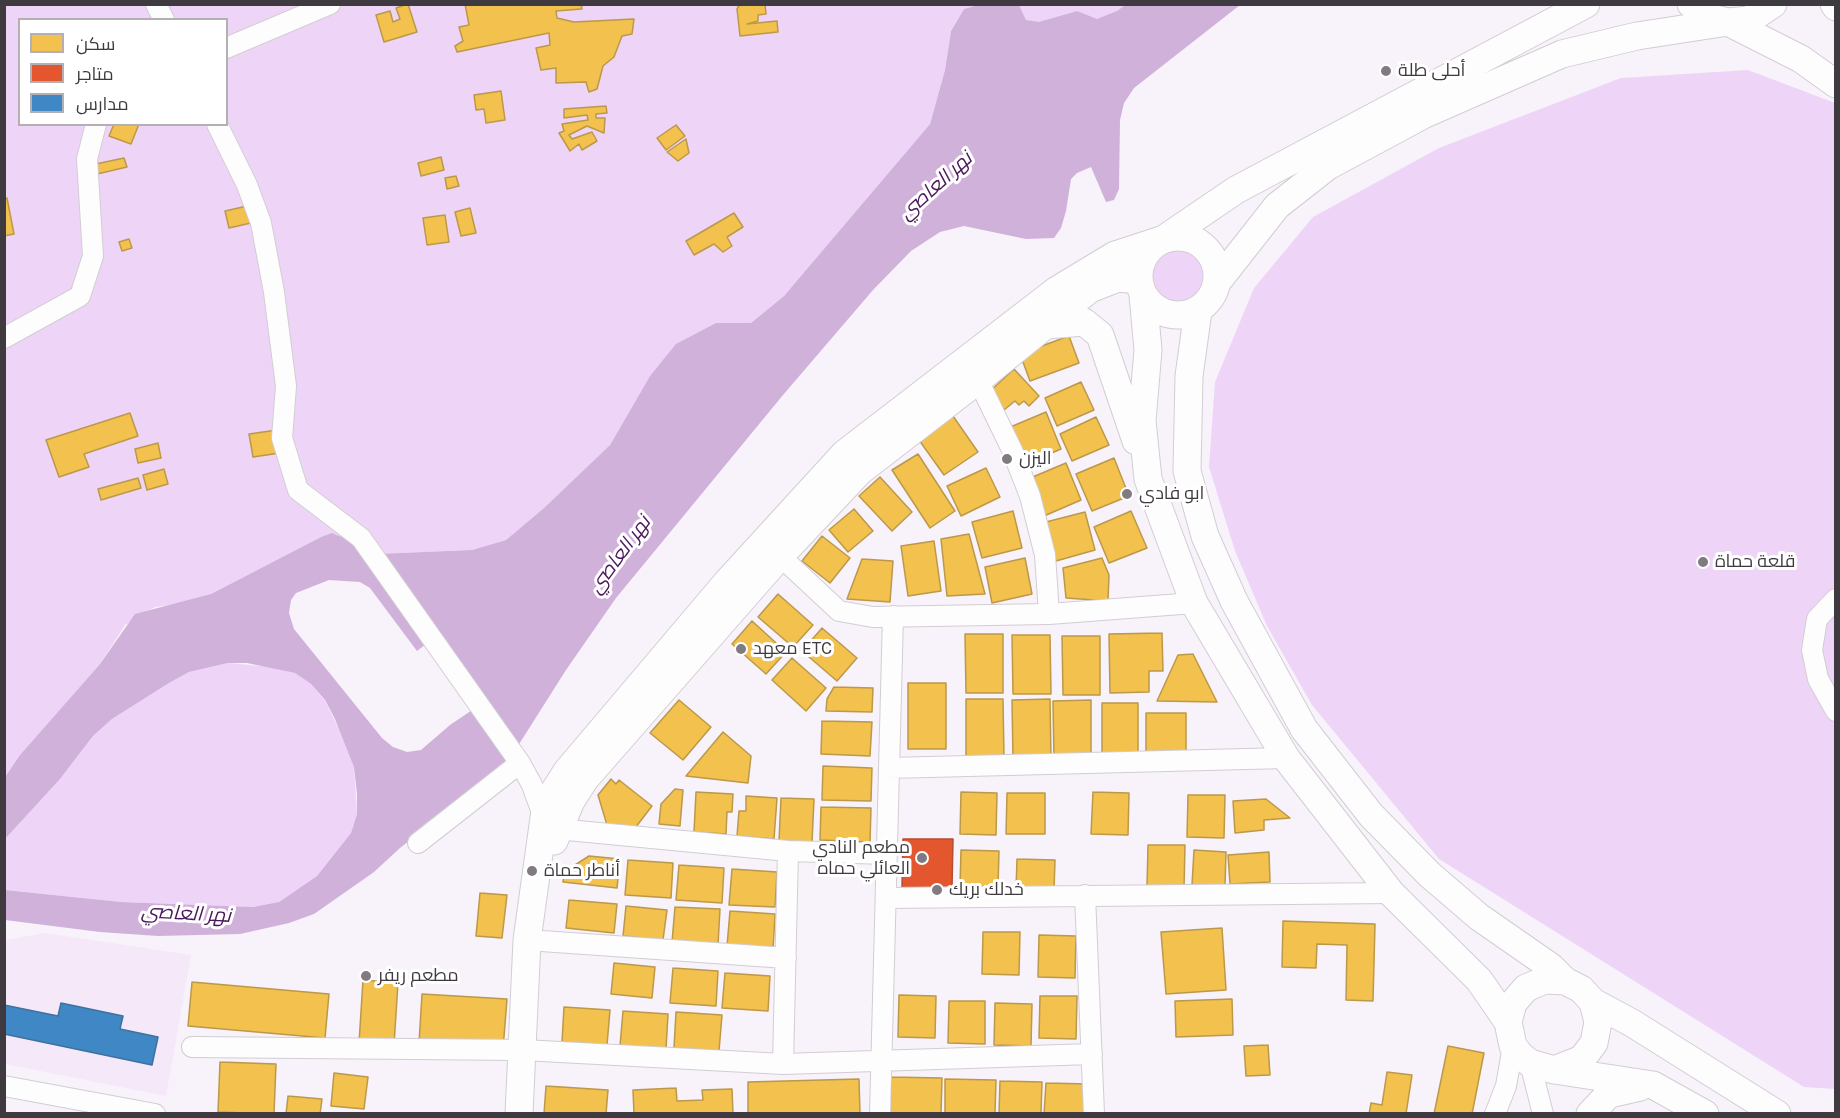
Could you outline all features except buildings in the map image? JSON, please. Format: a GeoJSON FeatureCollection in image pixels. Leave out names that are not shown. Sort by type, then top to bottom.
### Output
{"type":"FeatureCollection","features":[{"type":"Feature","properties":{"kind":"main road"},"geometry":{"type":"LineString","coordinates":[[1148,478],[1142,421],[1148,350],[1141,287],[1143,256],[1152,246],[1236,190],[1586,4]]}},
{"type":"Feature","properties":{"kind":"main road"},"geometry":{"type":"LineString","coordinates":[[1691,4],[1708,17],[1728,22],[1801,59],[1836,84]]}},
{"type":"Feature","properties":{"kind":"main road"},"geometry":{"type":"LineString","coordinates":[[550,824],[585,780],[780,556],[860,471],[978,380],[1090,289],[1118,278],[1141,287],[1156,309],[1173,315],[1198,311],[1211,298],[1218,281],[1277,206],[1328,166],[1423,115],[1562,54],[1637,36],[1749,20],[1773,4]]}},
{"type":"Feature","properties":{"kind":"main road"},"geometry":{"type":"LineString","coordinates":[[529,1113],[528,1051],[534,940],[550,824],[551,796],[567,771],[727,582],[844,454],[1057,290],[1115,255],[1164,239],[1184,237],[1203,245],[1212,255],[1217,267],[1218,281]]}},
{"type":"Feature","properties":{"kind":"main road"},"geometry":{"type":"LineString","coordinates":[[1198,311],[1189,376],[1186,471],[1205,536],[1234,601],[1304,729],[1371,816],[1430,875],[1479,917],[1551,967],[1564,981],[1581,989],[1593,1002],[1632,1023],[1777,1113]]}},
{"type":"Feature","properties":{"kind":"main road"},"geometry":{"type":"LineString","coordinates":[[1047,325],[1084,322],[1100,335],[1148,478],[1194,603],[1286,758],[1391,893],[1479,980],[1526,1050],[1591,1075],[1653,1085],[1705,1113]]}},
{"type":"Feature","properties":{"kind":"main road"},"geometry":{"type":"LineString","coordinates":[[1526,1050],[1513,1003],[1526,988],[1545,980],[1564,981]]}},
{"type":"Feature","properties":{"kind":"main road"},"geometry":{"type":"LineString","coordinates":[[1588,1113],[1598,1022],[1593,1002]]}},
{"type":"Feature","properties":{"kind":"main road"},"geometry":{"type":"LineString","coordinates":[[1526,1050],[1578,1062],[1594,1043]]}},
{"type":"Feature","properties":{"kind":"main road"},"geometry":{"type":"LineString","coordinates":[[519,1113],[528,1051]]}},
{"type":"Feature","properties":{"kind":"main road"},"geometry":{"type":"LineString","coordinates":[[1588,1113],[1609,1094],[1622,1089],[1653,1085]]}},
{"type":"Feature","properties":{"kind":"street"},"geometry":{"type":"LineString","coordinates":[[156,4],[163,18]]}},
{"type":"Feature","properties":{"kind":"street"},"geometry":{"type":"LineString","coordinates":[[228,47],[330,4]]}},
{"type":"Feature","properties":{"kind":"street"},"geometry":{"type":"LineString","coordinates":[[4,339],[80,296],[93,256],[87,159],[95,126]]}},
{"type":"Feature","properties":{"kind":"street"},"geometry":{"type":"LineString","coordinates":[[218,126],[247,185],[261,223],[274,292],[286,386],[282,438],[298,490],[361,538],[520,763],[550,824],[788,851],[887,854]]}},
{"type":"Feature","properties":{"kind":"street"},"geometry":{"type":"LineString","coordinates":[[978,380],[1012,450],[1030,496],[1045,555],[1049,614]]}},
{"type":"Feature","properties":{"kind":"street"},"geometry":{"type":"LineString","coordinates":[[780,556],[839,610],[873,617],[1049,614],[1194,603]]}},
{"type":"Feature","properties":{"kind":"street"},"geometry":{"type":"LineString","coordinates":[[1836,599],[1817,620],[1812,650],[1818,679],[1836,711]]}},
{"type":"Feature","properties":{"kind":"street"},"geometry":{"type":"LineString","coordinates":[[880,1113],[893,616]]}},
{"type":"Feature","properties":{"kind":"street"},"geometry":{"type":"LineString","coordinates":[[890,768],[1286,758]]}},
{"type":"Feature","properties":{"kind":"street"},"geometry":{"type":"LineString","coordinates":[[418,843],[520,763]]}},
{"type":"Feature","properties":{"kind":"street"},"geometry":{"type":"LineString","coordinates":[[783,1064],[788,851]]}},
{"type":"Feature","properties":{"kind":"street"},"geometry":{"type":"LineString","coordinates":[[886,898],[1391,893]]}},
{"type":"Feature","properties":{"kind":"street"},"geometry":{"type":"LineString","coordinates":[[1085,896],[1094,1113]]}},
{"type":"Feature","properties":{"kind":"street"},"geometry":{"type":"LineString","coordinates":[[534,940],[786,958]]}},
{"type":"Feature","properties":{"kind":"street"},"geometry":{"type":"LineString","coordinates":[[192,1047],[528,1051],[783,1064],[1092,1054]]}},
{"type":"Feature","properties":{"kind":"street"},"geometry":{"type":"LineString","coordinates":[[1495,1113],[1506,1086],[1526,1050]]}},
{"type":"Feature","properties":{"kind":"street"},"geometry":{"type":"LineString","coordinates":[[1526,1050],[1543,1113]]}},
{"type":"Feature","properties":{"kind":"street"},"geometry":{"type":"LineString","coordinates":[[4,1086],[155,1113]]}},
{"type":"Feature","properties":{"kind":"shaded area"},"geometry":{"type":"Polygon","coordinates":[[[5,5],[978,5],[964,9],[951,31],[945,70],[930,124],[784,296],[751,323],[716,323],[650,376],[610,445],[544,508],[506,540],[472,550],[376,554],[321,537],[211,594],[179,604],[155,607],[125,625],[100,664],[20,755],[5,777],[5,5]]]}},
{"type":"Feature","properties":{"kind":"shaded area"},"geometry":{"type":"Polygon","coordinates":[[[1019,5],[1125,5],[1097,20],[1077,11],[1040,23],[1026,20],[1019,5]]]}},
{"type":"Feature","properties":{"kind":"shaded area"},"geometry":{"type":"Polygon","coordinates":[[[1748,70],[1835,103],[1835,1089],[1804,1087],[1439,859],[1312,705],[1267,626],[1235,551],[1209,467],[1215,382],[1254,288],[1313,217],[1439,148],[1621,78],[1748,70]]]}},
{"type":"Feature","properties":{"kind":"shaded area"},"geometry":{"type":"Polygon","coordinates":[[[1173,250],[1183,250],[1197,257],[1204,276],[1197,295],[1183,302],[1173,302],[1163,298],[1156,291],[1152,281],[1152,271],[1156,261],[1163,254],[1173,250]]]}},
{"type":"Feature","properties":{"kind":"shaded area"},"geometry":{"type":"Polygon","coordinates":[[[228,663],[271,667],[295,673],[311,684],[325,701],[347,745],[354,767],[357,814],[351,833],[317,876],[279,902],[253,907],[121,902],[5,890],[5,839],[60,779],[93,736],[112,719],[189,672],[228,663]]]}},
{"type":"Feature","properties":{"kind":"shaded area"},"geometry":{"type":"Polygon","coordinates":[[[46,933],[191,955],[166,1096],[5,1064],[5,940],[46,933]]]}},
{"type":"Feature","properties":{"kind":"water","name":"نهر العاصي"},"geometry":{"type":"Polygon","coordinates":[[[978,5],[1019,5],[1026,20],[1039,22],[1077,11],[1097,19],[1125,5],[1240,5],[1134,88],[1124,103],[1120,120],[1119,189],[1114,200],[1106,202],[1091,167],[1077,173],[1071,179],[1066,211],[1061,228],[1054,238],[1026,239],[964,226],[940,232],[911,251],[873,290],[783,395],[616,598],[566,670],[509,760],[400,848],[374,872],[314,914],[289,923],[240,934],[158,936],[100,932],[5,920],[5,890],[121,902],[253,907],[279,902],[317,876],[351,833],[357,814],[357,794],[354,767],[335,719],[325,700],[311,684],[295,673],[247,663],[228,663],[189,672],[169,683],[112,719],[93,736],[60,779],[5,839],[5,777],[20,755],[100,664],[135,614],[211,594],[332,533],[344,538],[362,552],[376,554],[472,550],[506,540],[544,508],[610,445],[650,376],[676,344],[716,323],[751,323],[784,296],[930,124],[945,70],[951,31],[964,9],[978,5]],[[329,580],[296,593],[291,600],[289,613],[294,629],[382,738],[393,747],[407,752],[421,750],[450,725],[484,702],[435,637],[417,651],[370,588],[360,582],[329,580]]]}},
{"type":"Feature","properties":{"kind":"place","name":"أحلى طلة"},"geometry":{"type":"Point","coordinates":[1386,71]}},
{"type":"Feature","properties":{"kind":"place","name":"اليزن"},"geometry":{"type":"Point","coordinates":[1007,459]}},
{"type":"Feature","properties":{"kind":"place","name":"ابو فادي"},"geometry":{"type":"Point","coordinates":[1127,494]}},
{"type":"Feature","properties":{"kind":"place","name":"قلعة حماة"},"geometry":{"type":"Point","coordinates":[1703,562]}},
{"type":"Feature","properties":{"kind":"place","name":"معهد ETC"},"geometry":{"type":"Point","coordinates":[741,649]}},
{"type":"Feature","properties":{"kind":"place","name":"مطعم النادي العائلي حماه"},"geometry":{"type":"Point","coordinates":[922,858]}},
{"type":"Feature","properties":{"kind":"place","name":"أناطر حماة"},"geometry":{"type":"Point","coordinates":[532,871]}},
{"type":"Feature","properties":{"kind":"place","name":"خدلك بريك"},"geometry":{"type":"Point","coordinates":[937,890]}},
{"type":"Feature","properties":{"kind":"place","name":"مطعم ريفر"},"geometry":{"type":"Point","coordinates":[366,976]}}]}
